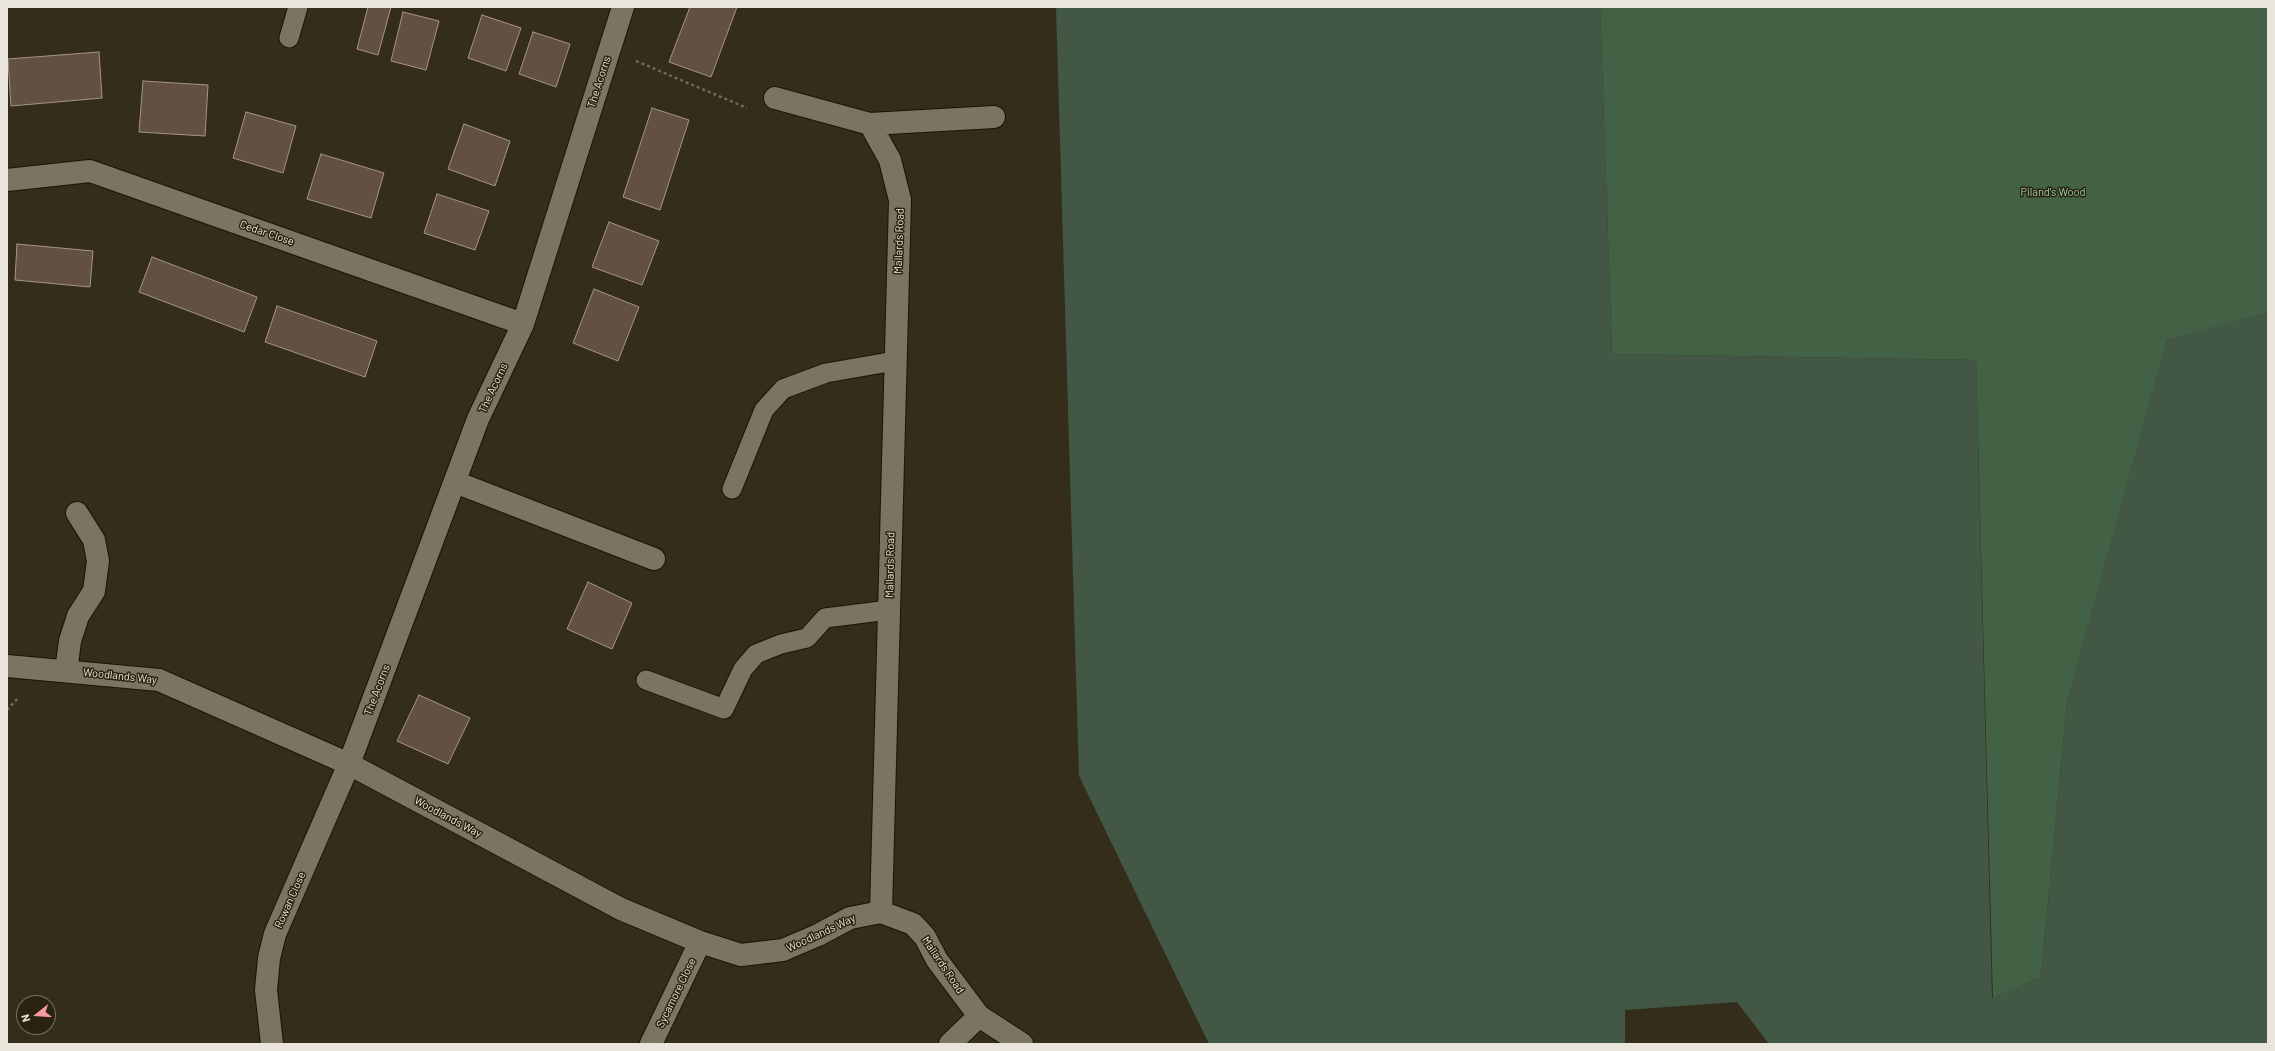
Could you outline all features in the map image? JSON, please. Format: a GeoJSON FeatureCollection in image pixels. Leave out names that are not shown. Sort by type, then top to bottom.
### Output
{"type":"FeatureCollection","features":[{"type":"Feature","properties":{"kind":"street","name":"The Acorns"},"geometry":{"type":"LineString","coordinates":[[349,764],[478,419],[522,324],[623,7]]}},
{"type":"Feature","properties":{"kind":"street"},"geometry":{"type":"LineString","coordinates":[[775,98],[870,124],[994,117]]}},
{"type":"Feature","properties":{"kind":"street","name":"Mallards Road"},"geometry":{"type":"LineString","coordinates":[[870,124],[890,160],[900,200],[881,912],[913,924],[925,937],[937,960],[979,1016],[1022,1044]]}},
{"type":"Feature","properties":{"kind":"street","name":"Cedar Close"},"geometry":{"type":"LineString","coordinates":[[7,180],[90,171],[522,324]]}},
{"type":"Feature","properties":{"kind":"street"},"geometry":{"type":"LineString","coordinates":[[455,482],[654,559]]}},
{"type":"Feature","properties":{"kind":"street"},"geometry":{"type":"LineString","coordinates":[[66,671],[70,641],[78,616],[94,591],[98,561],[94,540],[77,513]]}},
{"type":"Feature","properties":{"kind":"street","name":"Woodlands Way"},"geometry":{"type":"LineString","coordinates":[[7,666],[160,680],[349,764],[621,909],[700,942],[741,955],[783,950],[818,935],[850,918],[881,912]]}},
{"type":"Feature","properties":{"kind":"street","name":"Rowan Close"},"geometry":{"type":"LineString","coordinates":[[272,1044],[266,990],[269,958],[275,934],[349,764]]}},
{"type":"Feature","properties":{"kind":"street","name":"Sycamore Close"},"geometry":{"type":"LineString","coordinates":[[651,1044],[700,942]]}},
{"type":"Feature","properties":{"kind":"street"},"geometry":{"type":"LineString","coordinates":[[950,1044],[979,1016]]}},
{"type":"Feature","properties":{"kind":"lane"},"geometry":{"type":"LineString","coordinates":[[289,38],[298,7]]}},
{"type":"Feature","properties":{"kind":"lane"},"geometry":{"type":"LineString","coordinates":[[732,489],[764,410],[783,389],[826,373],[896,362]]}},
{"type":"Feature","properties":{"kind":"lane"},"geometry":{"type":"LineString","coordinates":[[646,680],[724,709],[744,669],[756,654],[781,644],[807,638],[825,618],[889,610]]}},
{"type":"Feature","properties":{"kind":"path"},"geometry":{"type":"LineString","coordinates":[[609,50],[750,109],[775,98]]}},
{"type":"Feature","properties":{"kind":"green space"},"geometry":{"type":"Polygon","coordinates":[[[1056,7],[1600,7],[1612,354],[1976,360],[1992,998],[2041,977],[2067,703],[2167,338],[2268,313],[2268,1044],[1769,1044],[1737,1002],[1625,1010],[1625,1044],[1209,1044],[1079,776],[1056,7]]]}},
{"type":"Feature","properties":{"kind":"green space","name":"Piland's Wood"},"geometry":{"type":"Polygon","coordinates":[[[1600,7],[2268,7],[2268,313],[2167,339],[2067,703],[2041,977],[1993,998],[1976,360],[1612,354],[1600,7]]]}},
{"type":"Feature","properties":{"kind":"building"},"geometry":{"type":"Polygon","coordinates":[[[368,7],[391,7],[378,55],[357,49],[368,7]]]}},
{"type":"Feature","properties":{"kind":"building"},"geometry":{"type":"Polygon","coordinates":[[[690,7],[737,7],[711,77],[669,62],[690,7]]]}},
{"type":"Feature","properties":{"kind":"building"},"geometry":{"type":"Polygon","coordinates":[[[403,12],[439,21],[426,70],[391,61],[403,12]]]}},
{"type":"Feature","properties":{"kind":"building"},"geometry":{"type":"Polygon","coordinates":[[[482,15],[521,28],[506,71],[468,58],[482,15]]]}},
{"type":"Feature","properties":{"kind":"building"},"geometry":{"type":"Polygon","coordinates":[[[533,32],[570,44],[556,87],[519,74],[533,32]]]}},
{"type":"Feature","properties":{"kind":"building"},"geometry":{"type":"Polygon","coordinates":[[[99,52],[102,98],[11,106],[8,59],[99,52]]]}},
{"type":"Feature","properties":{"kind":"building"},"geometry":{"type":"Polygon","coordinates":[[[143,81],[208,85],[205,136],[139,132],[143,81]]]}},
{"type":"Feature","properties":{"kind":"building"},"geometry":{"type":"Polygon","coordinates":[[[652,108],[689,120],[660,210],[623,197],[652,108]]]}},
{"type":"Feature","properties":{"kind":"building"},"geometry":{"type":"Polygon","coordinates":[[[246,112],[296,126],[283,173],[233,158],[246,112]]]}},
{"type":"Feature","properties":{"kind":"building"},"geometry":{"type":"Polygon","coordinates":[[[464,124],[510,141],[495,186],[448,169],[464,124]]]}},
{"type":"Feature","properties":{"kind":"building"},"geometry":{"type":"Polygon","coordinates":[[[321,154],[384,173],[371,218],[307,199],[321,154]]]}},
{"type":"Feature","properties":{"kind":"building"},"geometry":{"type":"Polygon","coordinates":[[[437,194],[489,211],[475,250],[424,233],[437,194]]]}},
{"type":"Feature","properties":{"kind":"building"},"geometry":{"type":"Polygon","coordinates":[[[609,222],[659,241],[642,285],[592,267],[609,222]]]}},
{"type":"Feature","properties":{"kind":"building"},"geometry":{"type":"Polygon","coordinates":[[[17,244],[93,251],[90,287],[15,280],[17,244]]]}},
{"type":"Feature","properties":{"kind":"building"},"geometry":{"type":"Polygon","coordinates":[[[152,257],[257,297],[244,332],[139,292],[152,257]]]}},
{"type":"Feature","properties":{"kind":"building"},"geometry":{"type":"Polygon","coordinates":[[[594,289],[639,307],[618,361],[573,343],[594,289]]]}},
{"type":"Feature","properties":{"kind":"building"},"geometry":{"type":"Polygon","coordinates":[[[277,306],[377,341],[365,377],[265,342],[277,306]]]}},
{"type":"Feature","properties":{"kind":"building"},"geometry":{"type":"Polygon","coordinates":[[[588,582],[632,603],[612,649],[567,629],[588,582]]]}},
{"type":"Feature","properties":{"kind":"building"},"geometry":{"type":"Polygon","coordinates":[[[419,695],[470,718],[448,764],[397,741],[419,695]]]}}]}
